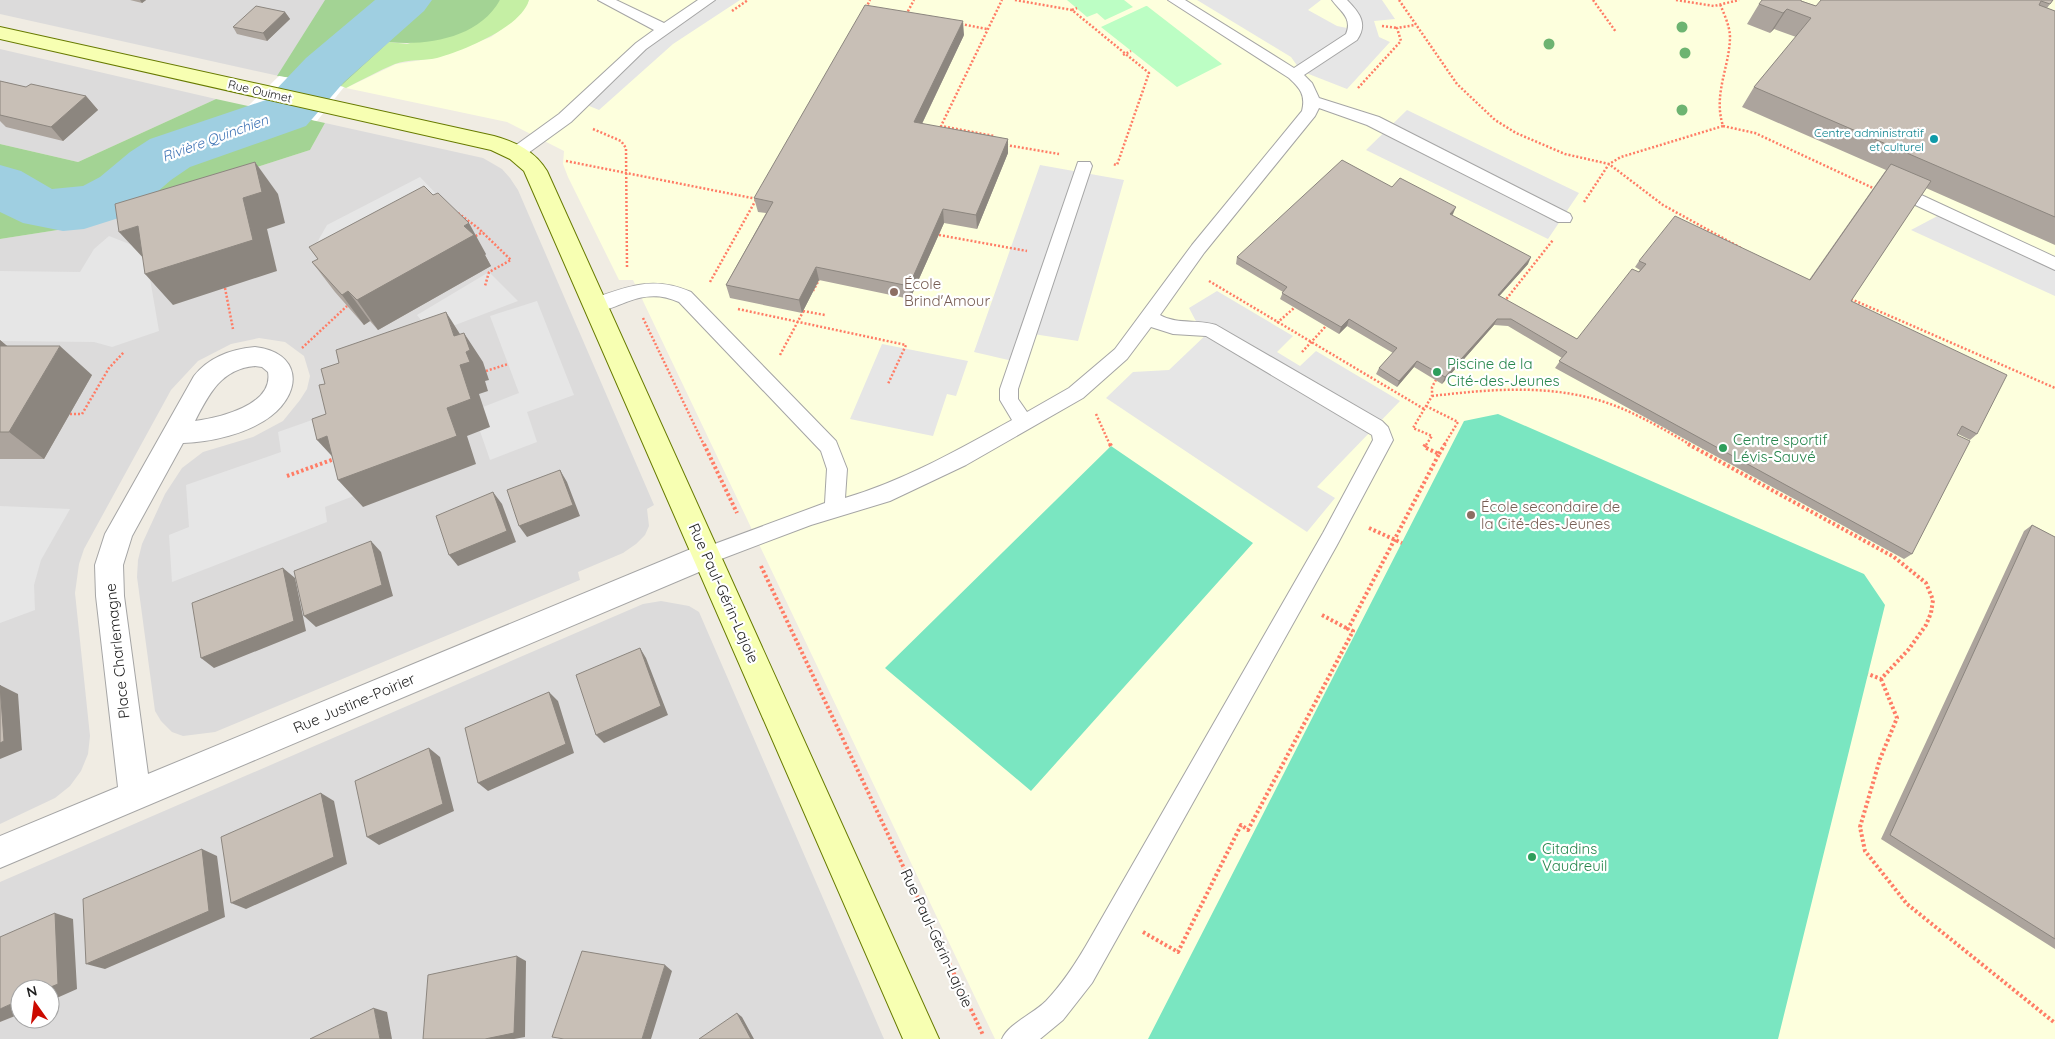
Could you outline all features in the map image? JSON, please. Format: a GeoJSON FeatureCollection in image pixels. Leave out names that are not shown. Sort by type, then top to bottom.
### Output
{"type":"FeatureCollection","features":[{"type":"Feature","properties":{"kind":"street","name":"Rue Ouimet"},"geometry":{"type":"LineString","coordinates":[[0,33],[494,143],[518,152]]}},
{"type":"Feature","properties":{"kind":"street","name":"Rue Paul-Gérin-Lajoie"},"geometry":{"type":"LineString","coordinates":[[518,152],[536,171],[594,305],[708,555],[921,1039]]}},
{"type":"Feature","properties":{"kind":"street","name":"Place Charlemagne"},"geometry":{"type":"LineString","coordinates":[[135,795],[110,596],[110,565],[119,534],[174,433]]}},
{"type":"Feature","properties":{"kind":"street","name":"Rue Justine-Poirier"},"geometry":{"type":"LineString","coordinates":[[0,852],[708,555]]}},
{"type":"Feature","properties":{"kind":"lane"},"geometry":{"type":"LineString","coordinates":[[605,0],[664,29]]}},
{"type":"Feature","properties":{"kind":"lane"},"geometry":{"type":"LineString","coordinates":[[518,152],[565,118],[642,46],[708,0]]}},
{"type":"Feature","properties":{"kind":"lane"},"geometry":{"type":"LineString","coordinates":[[708,555],[834,509],[904,487],[959,459],[1076,393],[1121,354],[1198,249],[1310,112],[1313,101],[1311,92],[1294,75],[1175,0]]}},
{"type":"Feature","properties":{"kind":"lane"},"geometry":{"type":"LineString","coordinates":[[1294,75],[1352,37],[1357,30],[1358,25],[1353,15],[1339,0]]}},
{"type":"Feature","properties":{"kind":"lane"},"geometry":{"type":"LineString","coordinates":[[1313,101],[1373,121],[1564,218]]}},
{"type":"Feature","properties":{"kind":"lane"},"geometry":{"type":"LineString","coordinates":[[1023,422],[1009,400],[1009,389],[1085,162]]}},
{"type":"Feature","properties":{"kind":"lane"},"geometry":{"type":"LineString","coordinates":[[1917,199],[2055,264]]}},
{"type":"Feature","properties":{"kind":"lane"},"geometry":{"type":"LineString","coordinates":[[594,305],[632,292],[658,287],[669,289],[686,298],[829,447],[837,469],[834,509]]}},
{"type":"Feature","properties":{"kind":"lane"},"geometry":{"type":"LineString","coordinates":[[1015,1039],[1044,1021],[1062,1003],[1100,946],[1330,539],[1383,440],[1381,432],[1374,426],[1210,330],[1199,327],[1171,328],[1149,317]]}},
{"type":"Feature","properties":{"kind":"path"},"geometry":{"type":"LineString","coordinates":[[865,9],[870,0]]}},
{"type":"Feature","properties":{"kind":"path"},"geometry":{"type":"LineString","coordinates":[[904,19],[914,0]]}},
{"type":"Feature","properties":{"kind":"path"},"geometry":{"type":"LineString","coordinates":[[941,126],[1002,0]]}},
{"type":"Feature","properties":{"kind":"path"},"geometry":{"type":"LineString","coordinates":[[1001,144],[1085,162],[1117,165],[1149,72],[1072,10],[1015,0]]}},
{"type":"Feature","properties":{"kind":"path"},"geometry":{"type":"LineString","coordinates":[[1399,0],[1458,84],[1495,120],[1516,133],[1565,154],[1609,164],[1663,205],[1744,249]]}},
{"type":"Feature","properties":{"kind":"path"},"geometry":{"type":"LineString","coordinates":[[1593,0],[1616,32]]}},
{"type":"Feature","properties":{"kind":"path"},"geometry":{"type":"LineString","coordinates":[[1676,0],[1714,6],[1739,0]]}},
{"type":"Feature","properties":{"kind":"path"},"geometry":{"type":"LineString","coordinates":[[1720,4],[1730,36],[1716,99],[1717,114],[1722,126]]}},
{"type":"Feature","properties":{"kind":"path"},"geometry":{"type":"LineString","coordinates":[[1072,10],[1077,8]]}},
{"type":"Feature","properties":{"kind":"path"},"geometry":{"type":"LineString","coordinates":[[906,14],[915,16]]}},
{"type":"Feature","properties":{"kind":"path"},"geometry":{"type":"LineString","coordinates":[[960,24],[988,29]]}},
{"type":"Feature","properties":{"kind":"path"},"geometry":{"type":"LineString","coordinates":[[1353,93],[1401,41],[1397,28],[1416,25]]}},
{"type":"Feature","properties":{"kind":"path"},"geometry":{"type":"LineString","coordinates":[[1125,54],[1131,51]]}},
{"type":"Feature","properties":{"kind":"path"},"geometry":{"type":"LineString","coordinates":[[586,126],[621,141],[626,148],[627,273]]}},
{"type":"Feature","properties":{"kind":"path"},"geometry":{"type":"LineString","coordinates":[[932,130],[941,126],[994,136],[992,143]]}},
{"type":"Feature","properties":{"kind":"path"},"geometry":{"type":"LineString","coordinates":[[1579,209],[1609,164],[1621,157],[1722,126],[1755,134],[1873,188]]}},
{"type":"Feature","properties":{"kind":"path"},"geometry":{"type":"LineString","coordinates":[[560,160],[757,199]]}},
{"type":"Feature","properties":{"kind":"path"},"geometry":{"type":"LineString","coordinates":[[706,288],[762,190]]}},
{"type":"Feature","properties":{"kind":"path"},"geometry":{"type":"LineString","coordinates":[[456,211],[483,232],[511,260],[489,272],[485,286]]}},
{"type":"Feature","properties":{"kind":"path"},"geometry":{"type":"LineString","coordinates":[[471,239],[483,232]]}},
{"type":"Feature","properties":{"kind":"path"},"geometry":{"type":"LineString","coordinates":[[939,235],[1010,248]]}},
{"type":"Feature","properties":{"kind":"path"},"geometry":{"type":"LineString","coordinates":[[1501,306],[1557,236]]}},
{"type":"Feature","properties":{"kind":"path"},"geometry":{"type":"LineString","coordinates":[[1206,276],[1212,285],[1310,343],[1425,408],[1458,422],[1439,454],[1348,629]]}},
{"type":"Feature","properties":{"kind":"path"},"geometry":{"type":"LineString","coordinates":[[811,295],[819,280]]}},
{"type":"Feature","properties":{"kind":"path"},"geometry":{"type":"LineString","coordinates":[[225,288],[233,333]]}},
{"type":"Feature","properties":{"kind":"path"},"geometry":{"type":"LineString","coordinates":[[1851,299],[2055,388]]}},
{"type":"Feature","properties":{"kind":"path"},"geometry":{"type":"LineString","coordinates":[[797,321],[807,303]]}},
{"type":"Feature","properties":{"kind":"path"},"geometry":{"type":"LineString","coordinates":[[298,352],[347,306]]}},
{"type":"Feature","properties":{"kind":"path"},"geometry":{"type":"LineString","coordinates":[[730,307],[906,345],[888,384]]}},
{"type":"Feature","properties":{"kind":"path"},"geometry":{"type":"LineString","coordinates":[[1277,323],[1294,308]]}},
{"type":"Feature","properties":{"kind":"path"},"geometry":{"type":"LineString","coordinates":[[803,311],[825,315]]}},
{"type":"Feature","properties":{"kind":"path"},"geometry":{"type":"LineString","coordinates":[[643,317],[738,517]]}},
{"type":"Feature","properties":{"kind":"path"},"geometry":{"type":"LineString","coordinates":[[1310,343],[1326,326]]}},
{"type":"Feature","properties":{"kind":"path"},"geometry":{"type":"LineString","coordinates":[[70,414],[82,414],[109,368],[124,352]]}},
{"type":"Feature","properties":{"kind":"path"},"geometry":{"type":"LineString","coordinates":[[486,371],[508,364]]}},
{"type":"Feature","properties":{"kind":"path"},"geometry":{"type":"LineString","coordinates":[[1436,380],[1432,387],[1432,396],[1413,428],[1432,436],[1424,447],[1439,454]]}},
{"type":"Feature","properties":{"kind":"path"},"geometry":{"type":"LineString","coordinates":[[1432,396],[1518,386],[1572,391],[1601,399],[1633,413],[1713,456],[1894,557],[1916,573],[1929,588],[1934,609],[1926,628],[1881,679]]}},
{"type":"Feature","properties":{"kind":"path"},"geometry":{"type":"LineString","coordinates":[[1095,412],[1111,446]]}},
{"type":"Feature","properties":{"kind":"path"},"geometry":{"type":"LineString","coordinates":[[287,476],[340,457]]}},
{"type":"Feature","properties":{"kind":"path"},"geometry":{"type":"LineString","coordinates":[[1361,524],[1402,543]]}},
{"type":"Feature","properties":{"kind":"path","name":"Rue Paul-Gérin-Lajoie"},"geometry":{"type":"LineString","coordinates":[[761,566],[984,1039]]}},
{"type":"Feature","properties":{"kind":"path"},"geometry":{"type":"LineString","coordinates":[[1141,931],[1178,952],[1241,825],[1248,830],[1353,631],[1314,612]]}},
{"type":"Feature","properties":{"kind":"path"},"geometry":{"type":"LineString","coordinates":[[1868,674],[1881,679],[1896,718],[1880,759],[1860,826],[1865,851],[1907,904],[2055,1023]]}},
{"type":"Feature","properties":{"kind":"shaded area"},"geometry":{"type":"Polygon","coordinates":[[[0,0],[395,0],[279,76],[0,14],[0,0]]]}},
{"type":"Feature","properties":{"kind":"shaded area","name":"École secondaire de la Cité-des-Jeunes"},"geometry":{"type":"Polygon","coordinates":[[[529,0],[2055,0],[2055,1039],[995,1039],[633,280],[619,280],[568,177],[563,164],[564,151],[507,122],[346,88],[396,64],[435,58],[491,37],[511,22],[527,5],[529,0]]]}},
{"type":"Feature","properties":{"kind":"shaded area"},"geometry":{"type":"Polygon","coordinates":[[[708,0],[740,0],[673,44],[599,110],[582,103],[641,46],[708,0]]]}},
{"type":"Feature","properties":{"kind":"shaded area"},"geometry":{"type":"Polygon","coordinates":[[[1197,0],[1321,0],[1308,10],[1337,26],[1357,30],[1339,0],[1382,0],[1395,19],[1374,21],[1379,37],[1390,42],[1347,89],[1301,71],[1291,57],[1197,0]]]}},
{"type":"Feature","properties":{"kind":"shaded area"},"geometry":{"type":"Polygon","coordinates":[[[0,49],[216,99],[78,162],[0,144],[0,49]]]}},
{"type":"Feature","properties":{"kind":"shaded area"},"geometry":{"type":"Polygon","coordinates":[[[1407,110],[1579,193],[1548,239],[1366,150],[1407,110]]]}},
{"type":"Feature","properties":{"kind":"shaded area"},"geometry":{"type":"Polygon","coordinates":[[[325,123],[483,158],[502,169],[510,178],[518,190],[654,505],[647,509],[649,526],[645,535],[623,553],[578,572],[580,580],[215,732],[183,736],[172,732],[161,721],[155,711],[137,577],[138,560],[142,544],[165,494],[182,468],[203,452],[253,437],[283,421],[307,389],[310,376],[304,356],[285,342],[259,338],[231,344],[198,361],[171,390],[84,549],[79,564],[75,593],[90,736],[88,754],[81,771],[70,786],[55,798],[0,824],[0,239],[64,229],[310,150],[325,123]]]}},
{"type":"Feature","properties":{"kind":"shaded area"},"geometry":{"type":"Polygon","coordinates":[[[1040,165],[1124,180],[1078,341],[1027,333],[1017,362],[974,352],[1040,165]]]}},
{"type":"Feature","properties":{"kind":"shaded area"},"geometry":{"type":"Polygon","coordinates":[[[420,177],[445,203],[315,246],[327,225],[420,177]]]}},
{"type":"Feature","properties":{"kind":"shaded area"},"geometry":{"type":"Polygon","coordinates":[[[1945,212],[2055,264],[2055,296],[1911,230],[1945,212]]]}},
{"type":"Feature","properties":{"kind":"shaded area"},"geometry":{"type":"Polygon","coordinates":[[[109,236],[145,250],[159,331],[112,347],[94,342],[0,341],[0,271],[80,272],[94,249],[109,236]]]}},
{"type":"Feature","properties":{"kind":"shaded area"},"geometry":{"type":"Polygon","coordinates":[[[489,272],[518,301],[432,334],[417,315],[489,272]]]}},
{"type":"Feature","properties":{"kind":"shaded area"},"geometry":{"type":"Polygon","coordinates":[[[1217,291],[1293,336],[1277,352],[1300,366],[1316,351],[1400,401],[1317,487],[1335,498],[1307,532],[1106,398],[1133,372],[1169,370],[1210,331],[1199,327],[1189,308],[1217,291]]]}},
{"type":"Feature","properties":{"kind":"shaded area"},"geometry":{"type":"Polygon","coordinates":[[[537,301],[574,395],[527,412],[537,442],[490,460],[480,431],[483,407],[519,393],[490,316],[537,301]]]}},
{"type":"Feature","properties":{"kind":"shaded area"},"geometry":{"type":"Polygon","coordinates":[[[882,344],[968,361],[956,396],[947,394],[933,436],[850,419],[882,344]]]}},
{"type":"Feature","properties":{"kind":"shaded area"},"geometry":{"type":"Polygon","coordinates":[[[332,413],[359,494],[325,507],[327,522],[172,582],[169,535],[189,527],[186,485],[281,452],[278,432],[332,413]]]}},
{"type":"Feature","properties":{"kind":"shaded area"},"geometry":{"type":"Polygon","coordinates":[[[0,506],[70,509],[41,560],[34,585],[35,610],[0,623],[0,506]]]}},
{"type":"Feature","properties":{"kind":"shaded area"},"geometry":{"type":"Polygon","coordinates":[[[661,601],[689,606],[699,612],[884,1039],[0,1039],[0,882],[643,604],[661,601]]]}},
{"type":"Feature","properties":{"kind":"green space"},"geometry":{"type":"Polygon","coordinates":[[[325,0],[500,0],[491,13],[479,23],[451,37],[419,42],[389,42],[341,86],[277,76],[325,0]]]}},
{"type":"Feature","properties":{"kind":"green space"},"geometry":{"type":"Polygon","coordinates":[[[500,0],[529,0],[524,10],[515,20],[503,29],[475,44],[437,58],[400,62],[346,88],[341,86],[389,42],[407,44],[478,22],[500,0]]]}},
{"type":"Feature","properties":{"kind":"green space"},"geometry":{"type":"Polygon","coordinates":[[[1067,0],[1124,0],[1133,7],[1105,20],[1097,13],[1087,17],[1067,0]]]}},
{"type":"Feature","properties":{"kind":"green space"},"geometry":{"type":"Polygon","coordinates":[[[1146,6],[1222,64],[1177,87],[1101,27],[1146,6]]]}},
{"type":"Feature","properties":{"kind":"green space"},"geometry":{"type":"Polygon","coordinates":[[[216,99],[325,123],[310,150],[64,229],[0,239],[0,144],[78,162],[216,99]]]}},
{"type":"Feature","properties":{"kind":"green space","name":"Citadins Vaudreuil"},"geometry":{"type":"Polygon","coordinates":[[[1498,414],[1864,574],[1885,605],[1778,1039],[1148,1039],[1464,421],[1498,414]]]}},
{"type":"Feature","properties":{"kind":"green space"},"geometry":{"type":"Polygon","coordinates":[[[1111,446],[1253,543],[1031,791],[885,668],[1111,446]]]}},
{"type":"Feature","properties":{"kind":"pier"},"geometry":{"type":"Polygon","coordinates":[[[279,76],[344,87],[317,121],[248,106],[279,76]]]}},
{"type":"Feature","properties":{"kind":"building","name":"Centre administratif et culturel"},"geometry":{"type":"Polygon","coordinates":[[[1762,0],[1801,0],[1816,6],[1821,0],[2053,0],[2050,4],[2041,1],[2039,5],[2055,11],[2055,217],[1754,87],[1811,18],[1787,9],[1783,13],[1759,4],[1762,0]]]}},
{"type":"Feature","properties":{"kind":"building"},"geometry":{"type":"Polygon","coordinates":[[[865,5],[963,21],[914,122],[1008,139],[976,215],[943,209],[909,286],[816,267],[799,300],[726,285],[773,202],[754,198],[865,5]]]}},
{"type":"Feature","properties":{"kind":"building"},"geometry":{"type":"Polygon","coordinates":[[[256,6],[285,12],[263,33],[233,27],[256,6]]]}},
{"type":"Feature","properties":{"kind":"building"},"geometry":{"type":"Polygon","coordinates":[[[0,81],[26,87],[31,84],[86,96],[51,127],[0,115],[0,81]]]}},
{"type":"Feature","properties":{"kind":"building"},"geometry":{"type":"Polygon","coordinates":[[[1342,160],[1392,187],[1400,178],[1456,207],[1450,214],[1531,257],[1498,295],[1577,339],[1632,269],[1639,272],[1646,264],[1639,261],[1675,216],[1810,280],[1891,164],[1931,181],[1851,301],[2007,375],[1977,434],[1962,426],[1957,435],[1970,441],[1912,554],[1559,361],[1567,352],[1511,319],[1497,319],[1445,377],[1417,361],[1399,381],[1379,368],[1397,348],[1349,319],[1341,327],[1282,293],[1287,287],[1237,257],[1342,160]]]}},
{"type":"Feature","properties":{"kind":"building"},"geometry":{"type":"Polygon","coordinates":[[[255,162],[262,192],[243,198],[253,240],[145,274],[138,226],[119,232],[115,204],[255,162]]]}},
{"type":"Feature","properties":{"kind":"building"},"geometry":{"type":"Polygon","coordinates":[[[424,186],[433,195],[438,193],[469,223],[464,226],[474,235],[357,300],[348,291],[342,295],[312,262],[318,259],[309,247],[424,186]]]}},
{"type":"Feature","properties":{"kind":"building"},"geometry":{"type":"Polygon","coordinates":[[[446,312],[454,336],[464,333],[470,350],[466,352],[470,362],[460,365],[471,399],[447,408],[457,436],[338,480],[327,436],[317,440],[312,419],[326,414],[319,385],[325,384],[321,369],[339,363],[336,350],[446,312]]]}},
{"type":"Feature","properties":{"kind":"building"},"geometry":{"type":"Polygon","coordinates":[[[0,346],[60,346],[9,432],[0,432],[0,346]]]}},
{"type":"Feature","properties":{"kind":"building"},"geometry":{"type":"Polygon","coordinates":[[[560,470],[573,505],[519,526],[507,490],[560,470]]]}},
{"type":"Feature","properties":{"kind":"building"},"geometry":{"type":"Polygon","coordinates":[[[493,492],[507,531],[449,555],[436,516],[493,492]]]}},
{"type":"Feature","properties":{"kind":"building"},"geometry":{"type":"Polygon","coordinates":[[[2032,525],[2055,537],[2055,939],[1890,835],[2032,525]]]}},
{"type":"Feature","properties":{"kind":"building"},"geometry":{"type":"Polygon","coordinates":[[[371,541],[382,585],[304,616],[294,571],[371,541]]]}},
{"type":"Feature","properties":{"kind":"building"},"geometry":{"type":"Polygon","coordinates":[[[283,568],[294,621],[201,658],[192,603],[283,568]]]}},
{"type":"Feature","properties":{"kind":"building"},"geometry":{"type":"Polygon","coordinates":[[[640,648],[661,706],[596,735],[576,675],[640,648]]]}},
{"type":"Feature","properties":{"kind":"building"},"geometry":{"type":"Polygon","coordinates":[[[0,685],[4,741],[0,743],[0,685]]]}},
{"type":"Feature","properties":{"kind":"building"},"geometry":{"type":"Polygon","coordinates":[[[549,692],[566,744],[478,783],[465,728],[549,692]]]}},
{"type":"Feature","properties":{"kind":"building"},"geometry":{"type":"Polygon","coordinates":[[[429,748],[443,804],[367,837],[355,781],[429,748]]]}},
{"type":"Feature","properties":{"kind":"building"},"geometry":{"type":"Polygon","coordinates":[[[321,793],[334,857],[231,903],[221,837],[321,793]]]}},
{"type":"Feature","properties":{"kind":"building"},"geometry":{"type":"Polygon","coordinates":[[[202,849],[209,911],[86,964],[83,899],[202,849]]]}},
{"type":"Feature","properties":{"kind":"building"},"geometry":{"type":"Polygon","coordinates":[[[55,913],[58,979],[10,979],[10,1004],[0,1009],[0,937],[55,913]]]}},
{"type":"Feature","properties":{"kind":"building"},"geometry":{"type":"Polygon","coordinates":[[[582,951],[665,965],[642,1039],[564,1039],[552,1037],[582,951]]]}},
{"type":"Feature","properties":{"kind":"building"},"geometry":{"type":"Polygon","coordinates":[[[517,956],[514,1033],[485,1039],[423,1039],[428,975],[517,956]]]}},
{"type":"Feature","properties":{"kind":"building"},"geometry":{"type":"Polygon","coordinates":[[[374,1008],[380,1039],[310,1039],[374,1008]]]}},
{"type":"Feature","properties":{"kind":"building"},"geometry":{"type":"Polygon","coordinates":[[[737,1013],[751,1039],[699,1039],[737,1013]]]}},
{"type":"Feature","properties":{"kind":"waterway","name":"Rivière Quinchien"},"geometry":{"type":"LineString","coordinates":[[0,185],[32,204],[53,210],[74,210],[104,201],[121,191],[150,166],[170,153],[286,113],[325,70],[406,0]]}},
{"type":"Feature","properties":{"kind":"place","name":"Centre administratif et culturel"},"geometry":{"type":"Point","coordinates":[1934,139]}},
{"type":"Feature","properties":{"kind":"place","name":"École Brind'Amour"},"geometry":{"type":"Point","coordinates":[894,292]}},
{"type":"Feature","properties":{"kind":"place","name":"Piscine de la Cité-des-Jeunes"},"geometry":{"type":"Point","coordinates":[1437,372]}},
{"type":"Feature","properties":{"kind":"place","name":"Centre sportif Lévis-Sauvé"},"geometry":{"type":"Point","coordinates":[1723,448]}},
{"type":"Feature","properties":{"kind":"place","name":"École secondaire de la Cité-des-Jeunes"},"geometry":{"type":"Point","coordinates":[1471,515]}},
{"type":"Feature","properties":{"kind":"place","name":"Citadins Vaudreuil"},"geometry":{"type":"Point","coordinates":[1532,857]}}]}
